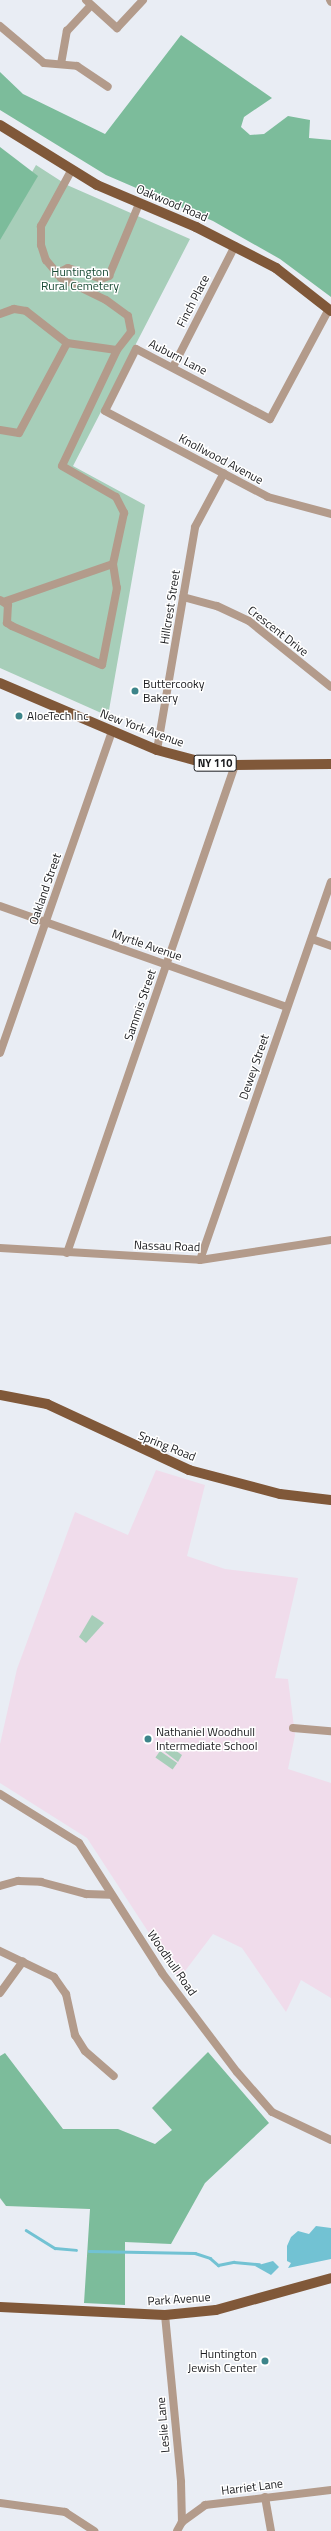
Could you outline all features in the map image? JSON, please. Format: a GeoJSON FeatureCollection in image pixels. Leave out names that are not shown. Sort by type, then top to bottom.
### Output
{"type":"FeatureCollection","features":[{"type":"Feature","properties":{"kind":"main road","name":"Oakwood Road"},"geometry":{"type":"LineString","coordinates":[[0,125],[71,171],[139,204],[235,246],[276,268],[330,310]]}},
{"type":"Feature","properties":{"kind":"main road","name":"New York Avenue"},"geometry":{"type":"LineString","coordinates":[[0,684],[157,750],[235,765],[331,764]]}},
{"type":"Feature","properties":{"kind":"main road","name":"Spring Road"},"geometry":{"type":"LineString","coordinates":[[0,1395],[48,1404],[189,1470],[280,1494],[331,1500]]}},
{"type":"Feature","properties":{"kind":"main road","name":"Park Avenue"},"geometry":{"type":"LineString","coordinates":[[0,2307],[165,2315],[216,2310],[331,2278]]}},
{"type":"Feature","properties":{"kind":"street"},"geometry":{"type":"LineString","coordinates":[[61,64],[67,30],[88,2],[116,28],[142,0]]}},
{"type":"Feature","properties":{"kind":"street"},"geometry":{"type":"LineString","coordinates":[[0,26],[44,63],[77,66],[108,87]]}},
{"type":"Feature","properties":{"kind":"street"},"geometry":{"type":"LineString","coordinates":[[71,171],[41,226],[43,252],[56,274],[128,316],[131,332],[117,350],[61,468],[110,492],[123,507],[113,564],[117,588],[102,665],[7,623],[3,600],[113,564]]}},
{"type":"Feature","properties":{"kind":"street"},"geometry":{"type":"LineString","coordinates":[[56,274],[68,268],[101,279],[109,276],[139,204]]}},
{"type":"Feature","properties":{"kind":"street","name":"Finch Place"},"geometry":{"type":"LineString","coordinates":[[173,367],[235,246]]}},
{"type":"Feature","properties":{"kind":"street"},"geometry":{"type":"LineString","coordinates":[[0,314],[14,309],[26,311],[67,343],[117,350]]}},
{"type":"Feature","properties":{"kind":"street","name":"Auburn Lane"},"geometry":{"type":"LineString","coordinates":[[105,411],[136,349],[270,419],[330,310]]}},
{"type":"Feature","properties":{"kind":"street"},"geometry":{"type":"LineString","coordinates":[[0,430],[17,437],[67,343]]}},
{"type":"Feature","properties":{"kind":"street","name":"Knollwood Avenue"},"geometry":{"type":"LineString","coordinates":[[105,411],[268,497],[331,514]]}},
{"type":"Feature","properties":{"kind":"street","name":"Hillcrest Street"},"geometry":{"type":"LineString","coordinates":[[157,750],[195,527],[224,473]]}},
{"type":"Feature","properties":{"kind":"street","name":"Crescent Drive"},"geometry":{"type":"LineString","coordinates":[[183,597],[217,606],[249,621],[331,687]]}},
{"type":"Feature","properties":{"kind":"street","name":"Oakland Street"},"geometry":{"type":"LineString","coordinates":[[0,1053],[112,732]]}},
{"type":"Feature","properties":{"kind":"street","name":"Sammis Street"},"geometry":{"type":"LineString","coordinates":[[67,1253],[235,765]]}},
{"type":"Feature","properties":{"kind":"street","name":"Dewey Street"},"geometry":{"type":"LineString","coordinates":[[200,1260],[331,882]]}},
{"type":"Feature","properties":{"kind":"street","name":"Myrtle Avenue"},"geometry":{"type":"LineString","coordinates":[[0,906],[287,1007]]}},
{"type":"Feature","properties":{"kind":"street"},"geometry":{"type":"LineString","coordinates":[[312,939],[331,946]]}},
{"type":"Feature","properties":{"kind":"street","name":"Nassau Road"},"geometry":{"type":"LineString","coordinates":[[0,1248],[200,1260],[331,1240]]}},
{"type":"Feature","properties":{"kind":"street"},"geometry":{"type":"LineString","coordinates":[[293,1728],[331,1731]]}},
{"type":"Feature","properties":{"kind":"street","name":"Woodhull Road"},"geometry":{"type":"LineString","coordinates":[[0,1794],[79,1843],[110,1895],[180,1998],[272,2112],[331,2140]]}},
{"type":"Feature","properties":{"kind":"street"},"geometry":{"type":"LineString","coordinates":[[0,1886],[18,1881],[41,1882],[86,1894],[110,1895]]}},
{"type":"Feature","properties":{"kind":"street"},"geometry":{"type":"LineString","coordinates":[[0,1951],[54,1977],[66,1994],[75,2035],[85,2051],[114,2076]]}},
{"type":"Feature","properties":{"kind":"street"},"geometry":{"type":"LineString","coordinates":[[0,1993],[23,1961]]}},
{"type":"Feature","properties":{"kind":"street","name":"Leslie Lane"},"geometry":{"type":"LineString","coordinates":[[165,2315],[182,2522]]}},
{"type":"Feature","properties":{"kind":"street","name":"Harriet Lane"},"geometry":{"type":"LineString","coordinates":[[182,2522],[205,2505],[331,2490]]}},
{"type":"Feature","properties":{"kind":"street"},"geometry":{"type":"LineString","coordinates":[[265,2497],[271,2531]]}},
{"type":"Feature","properties":{"kind":"street"},"geometry":{"type":"LineString","coordinates":[[0,2502],[65,2512],[94,2531]]}},
{"type":"Feature","properties":{"kind":"street"},"geometry":{"type":"LineString","coordinates":[[177,2531],[182,2522]]}},
{"type":"Feature","properties":{"kind":"shaded area","name":"Nathaniel Woodhull Intermediate School"},"geometry":{"type":"Polygon","coordinates":[[[156,1470],[205,1485],[187,1556],[225,1569],[298,1578],[275,1678],[288,1679],[295,1735],[288,1769],[331,1783],[331,1998],[301,1980],[286,2012],[242,1948],[213,1934],[179,1979],[87,1838],[0,1783],[0,1744],[17,1669],[75,1512],[128,1535],[156,1470]]]}},
{"type":"Feature","properties":{"kind":"green space"},"geometry":{"type":"Polygon","coordinates":[[[181,35],[272,98],[244,117],[241,127],[250,135],[264,134],[288,116],[310,120],[309,138],[331,140],[331,297],[280,259],[213,221],[106,175],[0,110],[0,72],[23,94],[105,134],[181,35]]]}},
{"type":"Feature","properties":{"kind":"green space"},"geometry":{"type":"Polygon","coordinates":[[[0,147],[38,176],[0,240],[0,147]]]}},
{"type":"Feature","properties":{"kind":"green space","name":"Huntington Rural Cemetery"},"geometry":{"type":"Polygon","coordinates":[[[36,165],[67,185],[190,239],[73,466],[145,505],[108,716],[0,668],[0,229],[36,165]]]}},
{"type":"Feature","properties":{"kind":"green space"},"geometry":{"type":"Polygon","coordinates":[[[92,1615],[104,1623],[86,1643],[79,1637],[92,1615]]]}},
{"type":"Feature","properties":{"kind":"green space"},"geometry":{"type":"Polygon","coordinates":[[[165,1743],[182,1755],[178,1762],[161,1749],[165,1743]]]}},
{"type":"Feature","properties":{"kind":"green space"},"geometry":{"type":"Polygon","coordinates":[[[160,1751],[177,1763],[173,1770],[155,1758],[160,1751]]]}},
{"type":"Feature","properties":{"kind":"green space"},"geometry":{"type":"Polygon","coordinates":[[[208,2052],[269,2123],[205,2183],[171,2244],[125,2242],[125,2305],[84,2303],[90,2209],[6,2206],[0,2198],[0,2056],[5,2053],[63,2129],[118,2129],[155,2144],[172,2130],[152,2108],[208,2052]]]}},
{"type":"Feature","properties":{"kind":"water"},"geometry":{"type":"Polygon","coordinates":[[[316,2226],[331,2228],[331,2259],[288,2268],[291,2263],[287,2261],[287,2246],[291,2237],[298,2231],[309,2234],[316,2226]]]}},
{"type":"Feature","properties":{"kind":"water"},"geometry":{"type":"Polygon","coordinates":[[[273,2261],[279,2267],[271,2275],[255,2266],[273,2261]]]}},
{"type":"Feature","properties":{"kind":"waterway"},"geometry":{"type":"LineString","coordinates":[[26,2230],[55,2248],[76,2250]]}},
{"type":"Feature","properties":{"kind":"waterway"},"geometry":{"type":"LineString","coordinates":[[89,2251],[195,2253],[210,2258],[218,2265],[234,2262],[259,2264]]}},
{"type":"Feature","properties":{"kind":"place","name":"Buttercooky Bakery"},"geometry":{"type":"Point","coordinates":[135,691]}},
{"type":"Feature","properties":{"kind":"place","name":"AloeTech Inc"},"geometry":{"type":"Point","coordinates":[19,716]}},
{"type":"Feature","properties":{"kind":"place","name":"Nathaniel Woodhull Intermediate School"},"geometry":{"type":"Point","coordinates":[148,1739]}},
{"type":"Feature","properties":{"kind":"place","name":"Huntington Jewish Center"},"geometry":{"type":"Point","coordinates":[265,2361]}}]}
